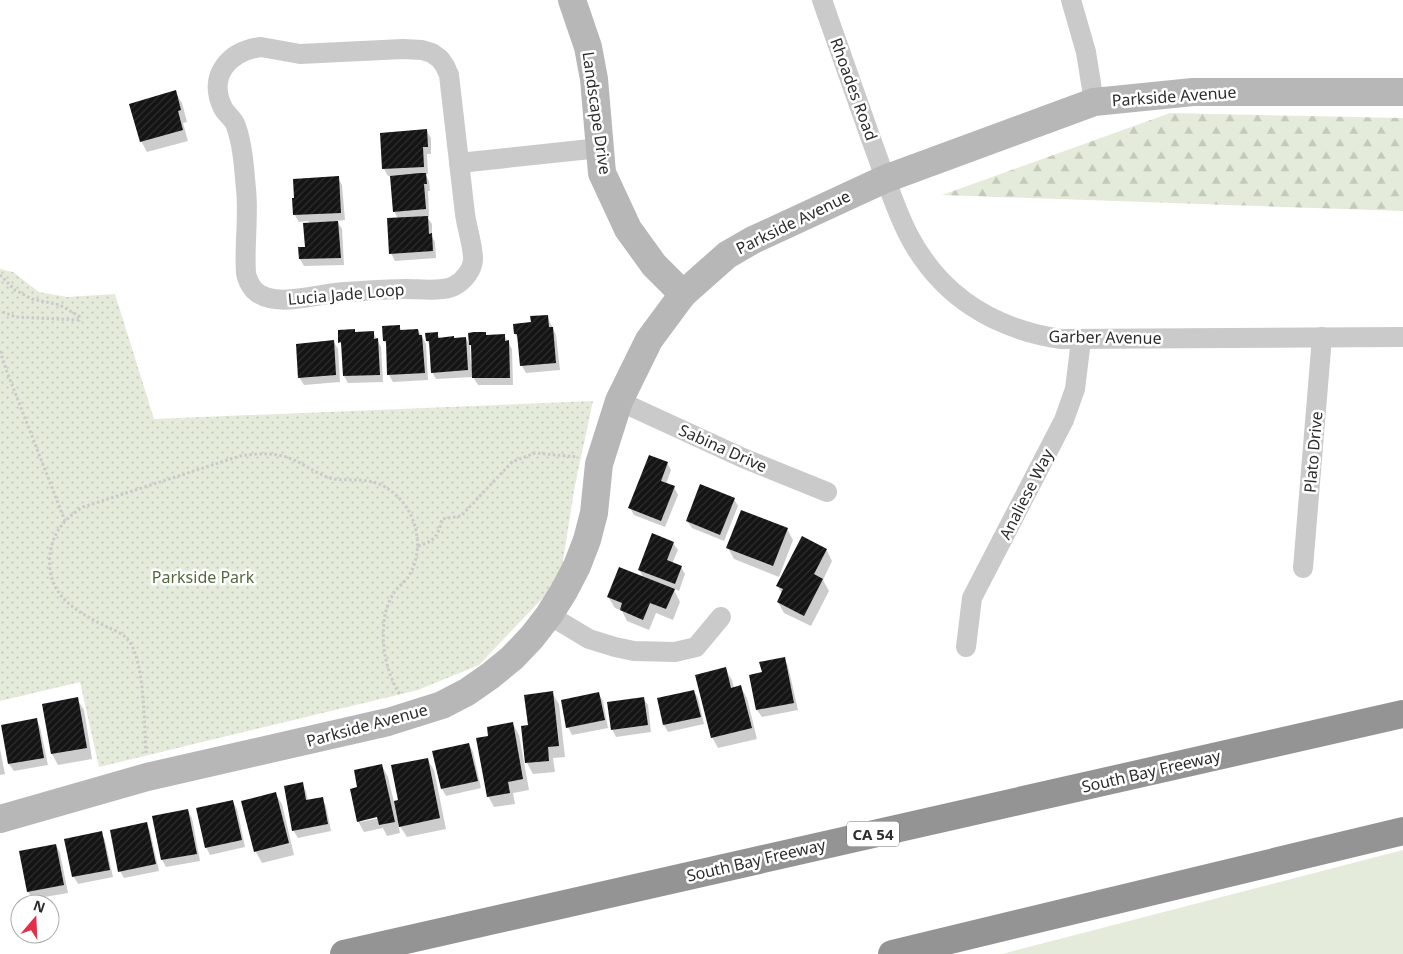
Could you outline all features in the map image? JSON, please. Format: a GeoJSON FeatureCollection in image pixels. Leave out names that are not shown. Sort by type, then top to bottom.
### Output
{"type":"FeatureCollection","features":[{"type":"Feature","properties":{"kind":"highway","name":"South Bay Freeway"},"geometry":{"type":"LineString","coordinates":[[344,954],[1403,714]]}},
{"type":"Feature","properties":{"kind":"highway"},"geometry":{"type":"LineString","coordinates":[[892,954],[1403,831]]}},
{"type":"Feature","properties":{"kind":"main road","name":"Landscape Drive"},"geometry":{"type":"LineString","coordinates":[[572,0],[588,47],[594,79],[602,172],[628,229],[654,265],[683,294]]}},
{"type":"Feature","properties":{"kind":"main road","name":"Parkside Avenue"},"geometry":{"type":"LineString","coordinates":[[0,820],[147,777],[412,715],[442,705],[467,692],[490,676],[512,658],[532,637],[549,615],[577,566],[587,540],[594,513],[600,464],[619,401],[649,340],[683,294],[727,255],[753,240],[885,179],[1094,102],[1193,92],[1403,92]]}},
{"type":"Feature","properties":{"kind":"street","name":"Rhoades Road"},"geometry":{"type":"LineString","coordinates":[[822,0],[885,179]]}},
{"type":"Feature","properties":{"kind":"street"},"geometry":{"type":"LineString","coordinates":[[1071,0],[1086,52],[1094,102]]}},
{"type":"Feature","properties":{"kind":"street","name":"Lucia Jade Loop"},"geometry":{"type":"LineString","coordinates":[[262,47],[300,54],[403,48],[432,53],[440,59],[449,75],[459,163],[467,226],[474,260],[467,276],[454,286],[434,289],[329,293],[272,300],[262,296],[253,289],[246,274],[247,200],[242,149],[236,124],[223,109],[220,99],[218,90],[220,72],[237,54],[262,47]]}},
{"type":"Feature","properties":{"kind":"street"},"geometry":{"type":"LineString","coordinates":[[459,163],[600,148]]}},
{"type":"Feature","properties":{"kind":"street","name":"Garber Avenue"},"geometry":{"type":"LineString","coordinates":[[885,179],[899,214],[919,254],[933,272],[965,302],[1002,324],[1021,331],[1061,339],[1081,340],[1322,336],[1403,337]]}},
{"type":"Feature","properties":{"kind":"street","name":"Plato Drive"},"geometry":{"type":"LineString","coordinates":[[1303,568],[1322,336]]}},
{"type":"Feature","properties":{"kind":"street","name":"Analiese Way"},"geometry":{"type":"LineString","coordinates":[[966,647],[972,598],[1064,420],[1075,389],[1081,340]]}},
{"type":"Feature","properties":{"kind":"street","name":"Sabina Drive"},"geometry":{"type":"LineString","coordinates":[[619,401],[743,458],[828,492]]}},
{"type":"Feature","properties":{"kind":"street"},"geometry":{"type":"LineString","coordinates":[[549,615],[589,639],[615,647],[634,651],[675,652],[696,647],[721,618]]}},
{"type":"Feature","properties":{"kind":"path"},"geometry":{"type":"LineString","coordinates":[[0,276],[15,290],[32,299],[60,305],[79,316],[79,320],[16,317],[0,311]]}},
{"type":"Feature","properties":{"kind":"path"},"geometry":{"type":"LineString","coordinates":[[0,351],[64,521]]}},
{"type":"Feature","properties":{"kind":"path"},"geometry":{"type":"LineString","coordinates":[[418,546],[432,542],[439,531],[442,519],[462,516],[512,462],[535,453],[577,457],[600,464]]}},
{"type":"Feature","properties":{"kind":"path"},"geometry":{"type":"LineString","coordinates":[[147,777],[141,687],[136,654],[128,640],[119,633],[70,606],[59,593],[52,577],[49,565],[50,553],[64,521],[83,507],[240,456],[258,454],[278,455],[294,460],[324,476],[336,479],[367,480],[390,490],[407,508],[417,532],[416,560],[411,573],[393,594],[385,614],[384,652],[391,681],[412,715]]}},
{"type":"Feature","properties":{"kind":"green space"},"geometry":{"type":"Polygon","coordinates":[[[1170,113],[1403,118],[1403,211],[942,195],[1170,113]]]}},
{"type":"Feature","properties":{"kind":"green space","name":"Parkside Park"},"geometry":{"type":"Polygon","coordinates":[[[0,269],[13,272],[39,292],[67,297],[115,294],[154,419],[593,401],[575,485],[560,580],[479,665],[418,690],[99,767],[80,682],[0,701],[0,269]]]}},
{"type":"Feature","properties":{"kind":"green space"},"geometry":{"type":"Polygon","coordinates":[[[1403,850],[1403,954],[1002,954],[1403,850]]]}},
{"type":"Feature","properties":{"kind":"building"},"geometry":{"type":"Polygon","coordinates":[[[176,90],[181,110],[178,111],[183,130],[140,142],[129,104],[176,90]]]}},
{"type":"Feature","properties":{"kind":"building"},"geometry":{"type":"Polygon","coordinates":[[[427,129],[428,147],[423,147],[424,167],[382,169],[380,133],[427,129]]]}},
{"type":"Feature","properties":{"kind":"building"},"geometry":{"type":"Polygon","coordinates":[[[426,173],[427,184],[424,184],[426,209],[393,212],[390,176],[426,173]]]}},
{"type":"Feature","properties":{"kind":"building"},"geometry":{"type":"Polygon","coordinates":[[[339,176],[341,213],[293,215],[293,179],[339,176]]]}},
{"type":"Feature","properties":{"kind":"building"},"geometry":{"type":"Polygon","coordinates":[[[428,216],[429,234],[432,233],[433,251],[389,254],[387,218],[428,216]]]}},
{"type":"Feature","properties":{"kind":"building"},"geometry":{"type":"Polygon","coordinates":[[[338,221],[341,258],[299,259],[298,247],[305,247],[303,223],[338,221]]]}},
{"type":"Feature","properties":{"kind":"building"},"geometry":{"type":"Polygon","coordinates":[[[548,315],[549,327],[553,327],[556,363],[520,366],[517,334],[514,334],[513,324],[531,322],[530,316],[548,315]]]}},
{"type":"Feature","properties":{"kind":"building"},"geometry":{"type":"Polygon","coordinates":[[[400,325],[400,330],[418,329],[419,335],[422,335],[425,373],[387,375],[386,341],[383,341],[382,326],[400,325]]]}},
{"type":"Feature","properties":{"kind":"building"},"geometry":{"type":"Polygon","coordinates":[[[355,329],[355,332],[374,331],[374,339],[378,338],[380,375],[343,376],[341,342],[338,343],[338,330],[355,329]]]}},
{"type":"Feature","properties":{"kind":"building"},"geometry":{"type":"Polygon","coordinates":[[[438,332],[438,338],[466,337],[468,370],[431,373],[429,341],[426,341],[425,333],[438,332]]]}},
{"type":"Feature","properties":{"kind":"building"},"geometry":{"type":"Polygon","coordinates":[[[486,332],[486,335],[505,334],[505,341],[509,340],[510,378],[472,378],[471,345],[469,345],[468,333],[486,332]]]}},
{"type":"Feature","properties":{"kind":"building"},"geometry":{"type":"Polygon","coordinates":[[[334,340],[336,375],[298,378],[296,344],[334,340]]]}},
{"type":"Feature","properties":{"kind":"building"},"geometry":{"type":"Polygon","coordinates":[[[649,455],[668,462],[661,481],[675,486],[661,521],[628,508],[649,455]]]}},
{"type":"Feature","properties":{"kind":"building"},"geometry":{"type":"Polygon","coordinates":[[[700,484],[735,498],[720,535],[686,521],[700,484]]]}},
{"type":"Feature","properties":{"kind":"building"},"geometry":{"type":"Polygon","coordinates":[[[741,510],[788,528],[773,566],[726,548],[741,510]]]}},
{"type":"Feature","properties":{"kind":"building"},"geometry":{"type":"Polygon","coordinates":[[[652,533],[674,542],[667,560],[682,566],[675,584],[638,570],[652,533]]]}},
{"type":"Feature","properties":{"kind":"building"},"geometry":{"type":"Polygon","coordinates":[[[802,536],[827,549],[814,574],[823,579],[804,616],[777,602],[783,589],[776,586],[802,536]]]}},
{"type":"Feature","properties":{"kind":"building"},"geometry":{"type":"Polygon","coordinates":[[[619,567],[675,589],[666,609],[650,603],[643,620],[620,610],[622,603],[607,597],[619,567]]]}},
{"type":"Feature","properties":{"kind":"building"},"geometry":{"type":"Polygon","coordinates":[[[785,657],[794,703],[756,710],[749,675],[762,672],[759,662],[785,657]]]}},
{"type":"Feature","properties":{"kind":"building"},"geometry":{"type":"Polygon","coordinates":[[[726,667],[731,688],[741,685],[752,728],[711,738],[695,675],[726,667]]]}},
{"type":"Feature","properties":{"kind":"building"},"geometry":{"type":"Polygon","coordinates":[[[694,690],[701,717],[663,725],[657,698],[694,690]]]}},
{"type":"Feature","properties":{"kind":"building"},"geometry":{"type":"Polygon","coordinates":[[[553,691],[559,746],[548,747],[549,761],[525,763],[521,726],[528,725],[524,695],[553,691]]]}},
{"type":"Feature","properties":{"kind":"building"},"geometry":{"type":"Polygon","coordinates":[[[599,692],[605,720],[566,728],[561,700],[599,692]]]}},
{"type":"Feature","properties":{"kind":"building"},"geometry":{"type":"Polygon","coordinates":[[[78,697],[87,748],[51,754],[42,704],[78,697]]]}},
{"type":"Feature","properties":{"kind":"building"},"geometry":{"type":"Polygon","coordinates":[[[644,697],[648,725],[611,730],[607,702],[644,697]]]}},
{"type":"Feature","properties":{"kind":"building"},"geometry":{"type":"Polygon","coordinates":[[[37,718],[44,758],[8,764],[1,725],[37,718]]]}},
{"type":"Feature","properties":{"kind":"building"},"geometry":{"type":"Polygon","coordinates":[[[513,722],[523,779],[508,782],[510,793],[487,797],[476,738],[488,736],[487,727],[513,722]]]}},
{"type":"Feature","properties":{"kind":"building"},"geometry":{"type":"Polygon","coordinates":[[[469,743],[478,781],[441,789],[432,751],[469,743]]]}},
{"type":"Feature","properties":{"kind":"building"},"geometry":{"type":"Polygon","coordinates":[[[428,758],[440,818],[399,827],[394,801],[398,800],[391,765],[428,758]]]}},
{"type":"Feature","properties":{"kind":"building"},"geometry":{"type":"Polygon","coordinates":[[[382,764],[395,822],[379,825],[377,817],[357,822],[350,789],[357,787],[354,770],[382,764]]]}},
{"type":"Feature","properties":{"kind":"building"},"geometry":{"type":"Polygon","coordinates":[[[303,782],[306,800],[323,797],[328,824],[292,831],[284,786],[303,782]]]}},
{"type":"Feature","properties":{"kind":"building"},"geometry":{"type":"Polygon","coordinates":[[[276,792],[289,843],[254,852],[241,801],[276,792]]]}},
{"type":"Feature","properties":{"kind":"building"},"geometry":{"type":"Polygon","coordinates":[[[233,800],[242,840],[205,848],[196,808],[233,800]]]}},
{"type":"Feature","properties":{"kind":"building"},"geometry":{"type":"Polygon","coordinates":[[[188,809],[197,854],[161,860],[152,816],[188,809]]]}},
{"type":"Feature","properties":{"kind":"building"},"geometry":{"type":"Polygon","coordinates":[[[147,822],[156,864],[118,872],[110,830],[147,822]]]}},
{"type":"Feature","properties":{"kind":"building"},"geometry":{"type":"Polygon","coordinates":[[[102,831],[110,870],[72,877],[64,839],[102,831]]]}},
{"type":"Feature","properties":{"kind":"building"},"geometry":{"type":"Polygon","coordinates":[[[56,844],[64,885],[27,892],[19,851],[56,844]]]}}]}
